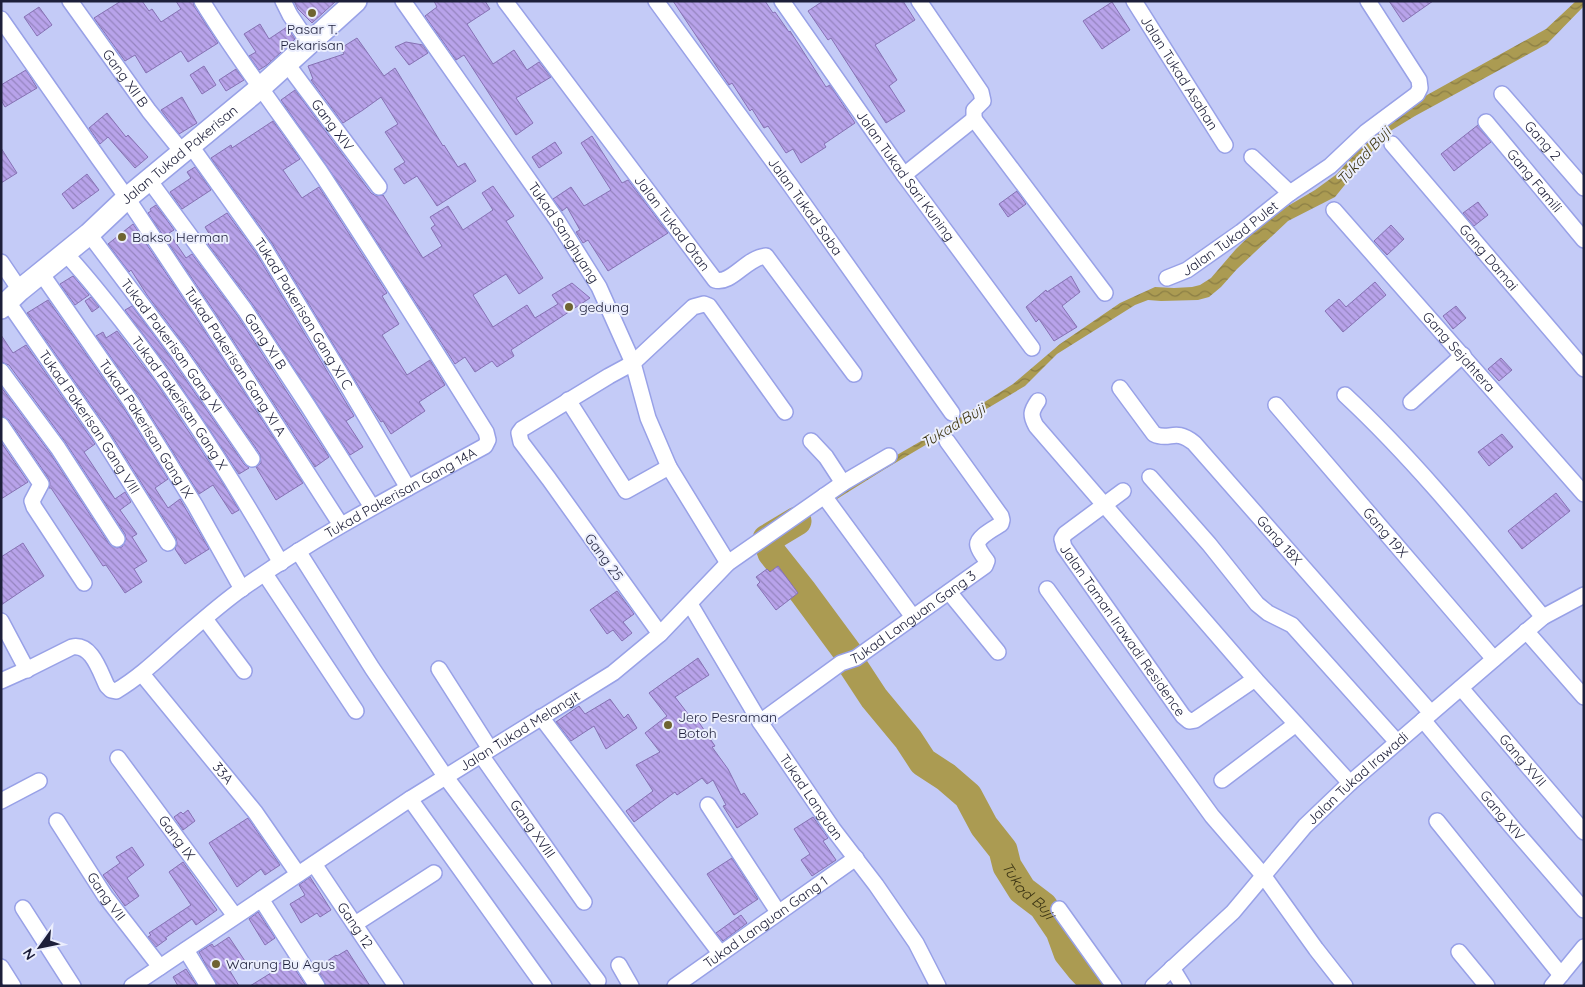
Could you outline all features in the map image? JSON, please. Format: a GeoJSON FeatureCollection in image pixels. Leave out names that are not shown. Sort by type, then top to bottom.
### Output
{"type":"FeatureCollection","features":[{"type":"Feature","properties":{"kind":"street","name":"Gang XII B"},"geometry":{"type":"LineString","coordinates":[[70,1],[152,114],[187,150]]}},
{"type":"Feature","properties":{"kind":"street"},"geometry":{"type":"LineString","coordinates":[[202,1],[260,88]]}},
{"type":"Feature","properties":{"kind":"street"},"geometry":{"type":"LineString","coordinates":[[283,1],[309,43]]}},
{"type":"Feature","properties":{"kind":"street","name":"Jalan Tukad Pakerisan"},"geometry":{"type":"LineString","coordinates":[[10,300],[89,234],[127,198],[260,88],[356,1]]}},
{"type":"Feature","properties":{"kind":"street","name":"Tukad Sanghyang"},"geometry":{"type":"LineString","coordinates":[[403,1],[557,220],[599,287],[633,363],[648,418],[669,467],[728,563]]}},
{"type":"Feature","properties":{"kind":"street","name":"Jalan Tukad Otan"},"geometry":{"type":"LineString","coordinates":[[505,1],[715,280],[727,279],[758,256],[766,256],[854,374]]}},
{"type":"Feature","properties":{"kind":"street","name":"Jalan Tukad Saba"},"geometry":{"type":"LineString","coordinates":[[656,1],[792,186],[952,413]]}},
{"type":"Feature","properties":{"kind":"street","name":"Jalan Tukad Sari Kuning"},"geometry":{"type":"LineString","coordinates":[[782,1],[904,175],[1032,348]]}},
{"type":"Feature","properties":{"kind":"street"},"geometry":{"type":"LineString","coordinates":[[919,1],[981,92],[983,101],[974,110],[974,118],[1105,293]]}},
{"type":"Feature","properties":{"kind":"street","name":"Jalan Tukad Asahan"},"geometry":{"type":"LineString","coordinates":[[1134,1],[1226,145]]}},
{"type":"Feature","properties":{"kind":"street","name":"Jalan Tukad Pulet"},"geometry":{"type":"LineString","coordinates":[[1167,278],[1187,270],[1241,232],[1290,192],[1330,166],[1366,132],[1417,94],[1420,88],[1419,80],[1368,1]]}},
{"type":"Feature","properties":{"kind":"street","name":"Tukad Pakerisan Gang XI A"},"geometry":{"type":"LineString","coordinates":[[1,19],[127,198],[342,525]]}},
{"type":"Feature","properties":{"kind":"street","name":"Gang XIV"},"geometry":{"type":"LineString","coordinates":[[287,64],[380,186]]}},
{"type":"Feature","properties":{"kind":"street","name":"Tukad Pakerisan Gang 14A"},"geometry":{"type":"LineString","coordinates":[[1,681],[72,647],[78,646],[87,650],[107,686],[111,690],[116,691],[142,674],[242,589],[280,563],[372,507],[485,446],[488,440],[486,432],[408,307],[323,176],[260,88]]}},
{"type":"Feature","properties":{"kind":"street","name":"Gang 2"},"geometry":{"type":"LineString","coordinates":[[1502,94],[1584,188]]}},
{"type":"Feature","properties":{"kind":"street"},"geometry":{"type":"LineString","coordinates":[[904,175],[974,118]]}},
{"type":"Feature","properties":{"kind":"street","name":"Gang Famili"},"geometry":{"type":"LineString","coordinates":[[1486,122],[1584,240]]}},
{"type":"Feature","properties":{"kind":"street","name":"Gang Damai"},"geometry":{"type":"LineString","coordinates":[[1392,144],[1584,370]]}},
{"type":"Feature","properties":{"kind":"street","name":"Tukad Pakerisan Gang XI C"},"geometry":{"type":"LineString","coordinates":[[187,150],[274,263],[408,488]]}},
{"type":"Feature","properties":{"kind":"street","name":"Jalan Tukad Pulet"},"geometry":{"type":"LineString","coordinates":[[1252,157],[1290,192]]}},
{"type":"Feature","properties":{"kind":"street","name":"Gang XI B"},"geometry":{"type":"LineString","coordinates":[[150,180],[245,310],[372,507]]}},
{"type":"Feature","properties":{"kind":"street","name":"Gang Sejahtera"},"geometry":{"type":"LineString","coordinates":[[1334,210],[1584,494]]}},
{"type":"Feature","properties":{"kind":"street","name":"Tukad Pakerisan Gang XI"},"geometry":{"type":"LineString","coordinates":[[89,234],[178,352],[252,459]]}},
{"type":"Feature","properties":{"kind":"street","name":"Tukad Pakerisan Gang X"},"geometry":{"type":"LineString","coordinates":[[65,253],[93,285],[172,388],[246,502],[280,563]]}},
{"type":"Feature","properties":{"kind":"street","name":"Tukad Pakerisan Gang VIII"},"geometry":{"type":"LineString","coordinates":[[1,262],[10,300],[99,433],[168,543]]}},
{"type":"Feature","properties":{"kind":"street","name":"Tukad Pakerisan Gang IX"},"geometry":{"type":"LineString","coordinates":[[41,273],[136,410],[195,506],[242,589]]}},
{"type":"Feature","properties":{"kind":"street"},"geometry":{"type":"LineString","coordinates":[[669,467],[626,491],[568,400],[633,363],[693,307],[704,304],[709,306],[785,412]]}},
{"type":"Feature","properties":{"kind":"street"},"geometry":{"type":"LineString","coordinates":[[1411,402],[1462,355]]}},
{"type":"Feature","properties":{"kind":"street"},"geometry":{"type":"LineString","coordinates":[[1,371],[58,448],[117,539]]}},
{"type":"Feature","properties":{"kind":"street","name":"Gang 18X"},"geometry":{"type":"LineString","coordinates":[[1120,388],[1154,434],[1159,436],[1186,436],[1194,443],[1427,716]]}},
{"type":"Feature","properties":{"kind":"street"},"geometry":{"type":"LineString","coordinates":[[1345,395],[1377,425],[1422,474],[1543,617]]}},
{"type":"Feature","properties":{"kind":"street","name":"Gang 25"},"geometry":{"type":"LineString","coordinates":[[568,400],[522,429],[519,433],[521,442],[660,634]]}},
{"type":"Feature","properties":{"kind":"street"},"geometry":{"type":"LineString","coordinates":[[1038,401],[1032,410],[1031,417],[1036,426],[1255,679],[1350,783]]}},
{"type":"Feature","properties":{"kind":"street","name":"Gang 19X"},"geometry":{"type":"LineString","coordinates":[[1276,405],[1494,659]]}},
{"type":"Feature","properties":{"kind":"street"},"geometry":{"type":"LineString","coordinates":[[1,425],[41,484],[32,501],[34,507],[84,583]]}},
{"type":"Feature","properties":{"kind":"street","name":"Tukad Languan Gang 3"},"geometry":{"type":"LineString","coordinates":[[760,722],[985,566],[986,561],[977,543],[1001,524],[1002,520],[947,440]]}},
{"type":"Feature","properties":{"kind":"street"},"geometry":{"type":"LineString","coordinates":[[811,441],[826,457],[843,483]]}},
{"type":"Feature","properties":{"kind":"street","name":"Jalan Tukad Melangit"},"geometry":{"type":"LineString","coordinates":[[137,984],[410,798],[613,673],[660,634],[728,563],[827,501],[843,483],[889,456]]}},
{"type":"Feature","properties":{"kind":"street"},"geometry":{"type":"LineString","coordinates":[[1150,477],[1209,544],[1257,604],[1268,613],[1292,625],[1397,742]]}},
{"type":"Feature","properties":{"kind":"street","name":"Jalan Taman Irawadi Residence"},"geometry":{"type":"LineString","coordinates":[[1123,491],[1065,534],[1062,539],[1064,547],[1189,721],[1195,720],[1255,679]]}},
{"type":"Feature","properties":{"kind":"street"},"geometry":{"type":"LineString","coordinates":[[827,501],[913,617]]}},
{"type":"Feature","properties":{"kind":"street"},"geometry":{"type":"LineString","coordinates":[[298,551],[372,668],[446,776],[598,981]]}},
{"type":"Feature","properties":{"kind":"street"},"geometry":{"type":"LineString","coordinates":[[265,574],[356,711]]}},
{"type":"Feature","properties":{"kind":"street"},"geometry":{"type":"LineString","coordinates":[[1047,590],[1212,816],[1263,875],[1344,986]]}},
{"type":"Feature","properties":{"kind":"street"},"geometry":{"type":"LineString","coordinates":[[949,592],[998,652]]}},
{"type":"Feature","properties":{"kind":"street","name":"Jalan Tukad Irawadi"},"geometry":{"type":"LineString","coordinates":[[1153,986],[1233,912],[1305,826],[1350,783],[1543,617],[1584,595]]}},
{"type":"Feature","properties":{"kind":"street","name":"Tukad Languan"},"geometry":{"type":"LineString","coordinates":[[690,604],[760,722],[833,829],[856,858],[916,943],[938,986]]}},
{"type":"Feature","properties":{"kind":"street"},"geometry":{"type":"LineString","coordinates":[[205,619],[244,671]]}},
{"type":"Feature","properties":{"kind":"street"},"geometry":{"type":"LineString","coordinates":[[1,621],[27,670]]}},
{"type":"Feature","properties":{"kind":"street"},"geometry":{"type":"LineString","coordinates":[[1526,631],[1584,697]]}},
{"type":"Feature","properties":{"kind":"street","name":"Gang XVIII"},"geometry":{"type":"LineString","coordinates":[[439,669],[486,752],[584,902]]}},
{"type":"Feature","properties":{"kind":"street","name":"33A"},"geometry":{"type":"LineString","coordinates":[[142,674],[255,812],[298,874]]}},
{"type":"Feature","properties":{"kind":"street","name":"Gang XVII"},"geometry":{"type":"LineString","coordinates":[[1460,688],[1584,832]]}},
{"type":"Feature","properties":{"kind":"street","name":"Gang XIV"},"geometry":{"type":"LineString","coordinates":[[1427,716],[1512,827],[1584,910]]}},
{"type":"Feature","properties":{"kind":"street"},"geometry":{"type":"LineString","coordinates":[[541,717],[720,953]]}},
{"type":"Feature","properties":{"kind":"street"},"geometry":{"type":"LineString","coordinates":[[1222,780],[1296,724]]}},
{"type":"Feature","properties":{"kind":"street","name":"Gang IX"},"geometry":{"type":"LineString","coordinates":[[118,758],[235,916]]}},
{"type":"Feature","properties":{"kind":"street"},"geometry":{"type":"LineString","coordinates":[[1,800],[39,782]]}},
{"type":"Feature","properties":{"kind":"street"},"geometry":{"type":"LineString","coordinates":[[410,798],[544,986]]}},
{"type":"Feature","properties":{"kind":"street"},"geometry":{"type":"LineString","coordinates":[[708,805],[778,912]]}},
{"type":"Feature","properties":{"kind":"street","name":"Gang VII"},"geometry":{"type":"LineString","coordinates":[[57,821],[105,896],[160,967]]}},
{"type":"Feature","properties":{"kind":"street"},"geometry":{"type":"LineString","coordinates":[[1437,821],[1556,980],[1583,948]]}},
{"type":"Feature","properties":{"kind":"street","name":"Tukad Languan Gang 1"},"geometry":{"type":"LineString","coordinates":[[675,986],[693,981],[720,953],[856,858]]}},
{"type":"Feature","properties":{"kind":"street","name":"Gang 12"},"geometry":{"type":"LineString","coordinates":[[314,864],[396,986]]}},
{"type":"Feature","properties":{"kind":"street"},"geometry":{"type":"LineString","coordinates":[[355,924],[434,873]]}},
{"type":"Feature","properties":{"kind":"street"},"geometry":{"type":"LineString","coordinates":[[261,899],[317,986]]}},
{"type":"Feature","properties":{"kind":"street"},"geometry":{"type":"LineString","coordinates":[[23,908],[73,986]]}},
{"type":"Feature","properties":{"kind":"street"},"geometry":{"type":"LineString","coordinates":[[1058,909],[1114,986]]}},
{"type":"Feature","properties":{"kind":"street"},"geometry":{"type":"LineString","coordinates":[[186,950],[208,986]]}},
{"type":"Feature","properties":{"kind":"street"},"geometry":{"type":"LineString","coordinates":[[1459,952],[1487,986]]}},
{"type":"Feature","properties":{"kind":"street"},"geometry":{"type":"LineString","coordinates":[[619,965],[631,986]]}},
{"type":"Feature","properties":{"kind":"street"},"geometry":{"type":"LineString","coordinates":[[1,968],[13,986]]}},
{"type":"Feature","properties":{"kind":"street"},"geometry":{"type":"LineString","coordinates":[[1172,968],[1183,986]]}},
{"type":"Feature","properties":{"kind":"water"},"geometry":{"type":"Polygon","coordinates":[[[1576,1],[1584,1],[1584,6],[1547,44],[1387,133],[1335,197],[1288,221],[1209,297],[1198,300],[1148,300],[1135,305],[1057,354],[1025,386],[885,469],[760,547],[857,478],[942,429],[1013,384],[1060,344],[1120,303],[1155,287],[1192,287],[1200,285],[1211,278],[1236,249],[1269,217],[1315,190],[1337,174],[1370,136],[1418,100],[1546,29],[1576,1]]]}},
{"type":"Feature","properties":{"kind":"building"},"geometry":{"type":"Polygon","coordinates":[[[121,1],[142,1],[149,11],[152,9],[161,22],[181,9],[176,1],[193,1],[194,6],[218,43],[188,62],[181,51],[146,73],[135,55],[125,61],[94,18],[121,1]]]}},
{"type":"Feature","properties":{"kind":"building","name":"Pasar T. Pekarisan"},"geometry":{"type":"Polygon","coordinates":[[[294,1],[336,1],[312,23],[298,9],[294,1]]]}},
{"type":"Feature","properties":{"kind":"building"},"geometry":{"type":"Polygon","coordinates":[[[434,1],[485,1],[490,9],[467,24],[493,64],[514,50],[527,70],[539,62],[551,77],[516,98],[533,123],[516,135],[464,55],[456,60],[425,16],[437,7],[434,1]]]}},
{"type":"Feature","properties":{"kind":"building"},"geometry":{"type":"Polygon","coordinates":[[[673,1],[765,1],[773,13],[775,12],[790,31],[826,87],[830,85],[855,123],[824,144],[826,147],[801,163],[793,149],[786,153],[768,126],[764,128],[752,109],[750,111],[732,83],[729,85],[673,1]]]}},
{"type":"Feature","properties":{"kind":"building"},"geometry":{"type":"Polygon","coordinates":[[[823,1],[903,1],[915,20],[875,45],[897,80],[889,86],[905,111],[886,123],[831,38],[828,40],[808,11],[823,1]]]}},
{"type":"Feature","properties":{"kind":"building"},"geometry":{"type":"Polygon","coordinates":[[[1389,1],[1433,1],[1403,22],[1389,1]]]}},
{"type":"Feature","properties":{"kind":"building"},"geometry":{"type":"Polygon","coordinates":[[[1112,2],[1130,30],[1102,49],[1083,21],[1112,2]]]}},
{"type":"Feature","properties":{"kind":"building"},"geometry":{"type":"Polygon","coordinates":[[[39,7],[52,25],[37,36],[24,17],[39,7]]]}},
{"type":"Feature","properties":{"kind":"building"},"geometry":{"type":"Polygon","coordinates":[[[260,24],[269,39],[287,27],[295,39],[259,70],[249,56],[256,52],[244,34],[260,24]]]}},
{"type":"Feature","properties":{"kind":"building"},"geometry":{"type":"Polygon","coordinates":[[[357,38],[384,76],[395,68],[458,167],[465,163],[476,181],[437,206],[417,176],[404,184],[394,169],[405,162],[385,132],[398,124],[381,97],[343,123],[311,80],[313,79],[308,66],[344,54],[341,48],[357,38]]]}},
{"type":"Feature","properties":{"kind":"building"},"geometry":{"type":"Polygon","coordinates":[[[406,42],[423,45],[428,53],[409,65],[395,47],[406,42]]]}},
{"type":"Feature","properties":{"kind":"building"},"geometry":{"type":"Polygon","coordinates":[[[204,66],[216,85],[202,94],[190,75],[204,66]]]}},
{"type":"Feature","properties":{"kind":"building"},"geometry":{"type":"Polygon","coordinates":[[[236,69],[244,80],[226,91],[219,80],[236,69]]]}},
{"type":"Feature","properties":{"kind":"building"},"geometry":{"type":"Polygon","coordinates":[[[26,70],[37,88],[5,107],[1,100],[1,85],[26,70]]]}},
{"type":"Feature","properties":{"kind":"building"},"geometry":{"type":"Polygon","coordinates":[[[295,90],[371,193],[376,196],[383,195],[423,258],[442,246],[431,228],[435,225],[430,217],[448,206],[463,230],[493,210],[482,193],[493,186],[514,216],[506,221],[543,278],[519,294],[506,274],[473,295],[493,327],[527,305],[535,318],[558,304],[552,295],[572,283],[590,298],[511,350],[514,356],[497,367],[492,361],[475,372],[465,357],[455,364],[348,197],[281,100],[295,90]]]}},
{"type":"Feature","properties":{"kind":"building"},"geometry":{"type":"Polygon","coordinates":[[[182,97],[197,123],[179,134],[161,110],[182,97]]]}},
{"type":"Feature","properties":{"kind":"building"},"geometry":{"type":"Polygon","coordinates":[[[107,113],[126,137],[128,135],[148,157],[135,168],[108,137],[100,144],[89,128],[107,113]]]}},
{"type":"Feature","properties":{"kind":"building"},"geometry":{"type":"Polygon","coordinates":[[[273,121],[300,159],[283,170],[302,198],[319,187],[387,293],[382,296],[399,324],[382,335],[407,375],[430,360],[445,385],[419,402],[425,411],[391,434],[370,405],[272,243],[211,158],[231,145],[232,148],[273,121]]]}},
{"type":"Feature","properties":{"kind":"building"},"geometry":{"type":"Polygon","coordinates":[[[1478,125],[1491,142],[1454,171],[1441,154],[1478,125]]]}},
{"type":"Feature","properties":{"kind":"building"},"geometry":{"type":"Polygon","coordinates":[[[592,136],[622,183],[628,180],[668,233],[608,271],[588,240],[583,243],[576,232],[580,230],[567,207],[562,211],[553,199],[571,187],[584,206],[611,190],[581,143],[592,136]]]}},
{"type":"Feature","properties":{"kind":"building"},"geometry":{"type":"Polygon","coordinates":[[[555,142],[562,153],[539,168],[532,157],[555,142]]]}},
{"type":"Feature","properties":{"kind":"building"},"geometry":{"type":"Polygon","coordinates":[[[1,148],[17,173],[1,183],[1,148]]]}},
{"type":"Feature","properties":{"kind":"building"},"geometry":{"type":"Polygon","coordinates":[[[195,167],[211,190],[182,209],[170,192],[191,178],[187,172],[195,167]]]}},
{"type":"Feature","properties":{"kind":"building"},"geometry":{"type":"Polygon","coordinates":[[[87,174],[99,190],[73,209],[62,194],[87,174]]]}},
{"type":"Feature","properties":{"kind":"building"},"geometry":{"type":"Polygon","coordinates":[[[1017,191],[1026,204],[1008,217],[999,204],[1017,191]]]}},
{"type":"Feature","properties":{"kind":"building"},"geometry":{"type":"Polygon","coordinates":[[[1478,202],[1488,215],[1474,226],[1463,213],[1478,202]]]}},
{"type":"Feature","properties":{"kind":"building"},"geometry":{"type":"Polygon","coordinates":[[[156,205],[174,230],[169,233],[186,258],[192,254],[237,315],[329,457],[315,467],[148,213],[156,205]]]}},
{"type":"Feature","properties":{"kind":"building"},"geometry":{"type":"Polygon","coordinates":[[[227,213],[256,253],[354,416],[346,421],[363,447],[350,455],[253,305],[208,244],[213,240],[205,227],[227,213]]]}},
{"type":"Feature","properties":{"kind":"building"},"geometry":{"type":"Polygon","coordinates":[[[133,224],[303,483],[276,500],[256,467],[261,463],[260,454],[131,270],[129,272],[108,244],[133,224]]]}},
{"type":"Feature","properties":{"kind":"building"},"geometry":{"type":"Polygon","coordinates":[[[1391,225],[1404,239],[1387,255],[1374,241],[1391,225]]]}},
{"type":"Feature","properties":{"kind":"building"},"geometry":{"type":"Polygon","coordinates":[[[73,276],[89,295],[75,305],[60,284],[73,276]]]}},
{"type":"Feature","properties":{"kind":"building"},"geometry":{"type":"Polygon","coordinates":[[[1071,276],[1080,292],[1062,306],[1077,327],[1054,341],[1039,319],[1036,322],[1026,307],[1046,290],[1047,292],[1071,276]]]}},
{"type":"Feature","properties":{"kind":"building"},"geometry":{"type":"Polygon","coordinates":[[[1375,282],[1386,295],[1343,332],[1325,311],[1339,299],[1346,307],[1375,282]]]}},
{"type":"Feature","properties":{"kind":"building"},"geometry":{"type":"Polygon","coordinates":[[[91,297],[99,307],[92,312],[85,301],[91,297]]]}},
{"type":"Feature","properties":{"kind":"building"},"geometry":{"type":"Polygon","coordinates":[[[48,300],[123,407],[168,479],[155,488],[168,508],[180,499],[209,549],[185,564],[175,549],[176,538],[107,428],[27,313],[48,300]]]}},
{"type":"Feature","properties":{"kind":"building"},"geometry":{"type":"Polygon","coordinates":[[[132,306],[170,357],[244,464],[249,468],[239,474],[172,373],[125,310],[132,306]]]}},
{"type":"Feature","properties":{"kind":"building"},"geometry":{"type":"Polygon","coordinates":[[[1456,306],[1466,318],[1453,329],[1443,316],[1456,306]]]}},
{"type":"Feature","properties":{"kind":"building"},"geometry":{"type":"Polygon","coordinates":[[[117,331],[157,384],[239,510],[232,514],[213,485],[199,494],[139,397],[96,336],[103,332],[106,338],[117,331]]]}},
{"type":"Feature","properties":{"kind":"building"},"geometry":{"type":"Polygon","coordinates":[[[1,335],[13,353],[26,345],[95,444],[84,452],[115,499],[125,492],[131,502],[120,510],[137,534],[132,537],[147,561],[134,569],[142,582],[125,593],[106,565],[103,566],[51,488],[49,488],[49,479],[9,420],[1,416],[1,387],[50,453],[109,544],[117,548],[122,547],[126,539],[125,534],[66,443],[9,365],[1,362],[1,335]]]}},
{"type":"Feature","properties":{"kind":"building"},"geometry":{"type":"Polygon","coordinates":[[[1501,358],[1512,370],[1499,381],[1488,369],[1501,358]]]}},
{"type":"Feature","properties":{"kind":"building"},"geometry":{"type":"Polygon","coordinates":[[[1502,434],[1513,447],[1489,466],[1478,452],[1502,434]]]}},
{"type":"Feature","properties":{"kind":"building"},"geometry":{"type":"Polygon","coordinates":[[[1,442],[28,482],[1,499],[1,442]]]}},
{"type":"Feature","properties":{"kind":"building"},"geometry":{"type":"Polygon","coordinates":[[[1556,493],[1570,511],[1522,549],[1508,531],[1556,493]]]}},
{"type":"Feature","properties":{"kind":"building"},"geometry":{"type":"Polygon","coordinates":[[[23,543],[44,576],[1,605],[1,557],[23,543]]]}},
{"type":"Feature","properties":{"kind":"building"},"geometry":{"type":"Polygon","coordinates":[[[778,566],[798,593],[776,610],[757,585],[760,582],[756,577],[767,569],[770,572],[778,566]]]}},
{"type":"Feature","properties":{"kind":"building"},"geometry":{"type":"Polygon","coordinates":[[[617,591],[634,614],[623,622],[632,633],[622,641],[613,630],[607,634],[590,610],[617,591]]]}},
{"type":"Feature","properties":{"kind":"building"},"geometry":{"type":"Polygon","coordinates":[[[698,658],[709,675],[675,697],[695,723],[698,721],[715,746],[712,747],[728,769],[741,795],[744,793],[758,814],[737,828],[723,806],[726,805],[713,780],[707,784],[702,778],[677,795],[675,792],[634,822],[626,811],[653,791],[636,765],[660,752],[645,733],[667,716],[649,693],[698,658]]]}},
{"type":"Feature","properties":{"kind":"building"},"geometry":{"type":"Polygon","coordinates":[[[610,699],[624,718],[628,714],[637,728],[606,749],[594,726],[571,741],[556,722],[579,706],[585,714],[610,699]]]}},
{"type":"Feature","properties":{"kind":"building"},"geometry":{"type":"Polygon","coordinates":[[[188,810],[195,821],[183,830],[174,817],[188,810]]]}},
{"type":"Feature","properties":{"kind":"building"},"geometry":{"type":"Polygon","coordinates":[[[813,817],[828,838],[823,841],[836,860],[812,876],[801,860],[810,854],[794,829],[813,817]]]}},
{"type":"Feature","properties":{"kind":"building"},"geometry":{"type":"Polygon","coordinates":[[[248,818],[280,865],[265,875],[261,869],[237,887],[209,843],[248,818]]]}},
{"type":"Feature","properties":{"kind":"building"},"geometry":{"type":"Polygon","coordinates":[[[132,847],[144,865],[127,878],[139,896],[125,906],[103,875],[120,863],[116,857],[132,847]]]}},
{"type":"Feature","properties":{"kind":"building"},"geometry":{"type":"Polygon","coordinates":[[[732,858],[758,899],[734,915],[707,874],[732,858]]]}},
{"type":"Feature","properties":{"kind":"building"},"geometry":{"type":"Polygon","coordinates":[[[183,862],[217,910],[196,925],[192,919],[165,938],[167,939],[156,947],[148,937],[151,935],[149,933],[191,905],[169,872],[183,862]]]}},
{"type":"Feature","properties":{"kind":"building"},"geometry":{"type":"Polygon","coordinates":[[[310,877],[331,910],[320,917],[317,913],[301,923],[290,904],[305,895],[299,885],[310,877]]]}},
{"type":"Feature","properties":{"kind":"building"},"geometry":{"type":"Polygon","coordinates":[[[258,912],[275,938],[265,945],[249,919],[258,912]]]}},
{"type":"Feature","properties":{"kind":"building"},"geometry":{"type":"Polygon","coordinates":[[[741,915],[747,923],[723,941],[716,933],[741,915]]]}},
{"type":"Feature","properties":{"kind":"building"},"geometry":{"type":"Polygon","coordinates":[[[229,937],[245,961],[230,971],[239,986],[217,986],[199,952],[212,944],[214,947],[229,937]]]}},
{"type":"Feature","properties":{"kind":"building"},"geometry":{"type":"Polygon","coordinates":[[[347,950],[370,986],[326,986],[317,968],[347,950]]]}},
{"type":"Feature","properties":{"kind":"building"},"geometry":{"type":"Polygon","coordinates":[[[288,958],[306,986],[250,986],[279,968],[277,965],[288,958]]]}},
{"type":"Feature","properties":{"kind":"building"},"geometry":{"type":"Polygon","coordinates":[[[186,969],[197,986],[178,986],[173,977],[186,969]]]}},
{"type":"Feature","properties":{"kind":"waterway","name":"Tukad Buji"},"geometry":{"type":"LineString","coordinates":[[797,521],[767,539],[772,553],[848,653],[853,666],[874,698],[908,739],[923,762],[946,777],[968,796],[984,826],[1003,850],[1007,866],[1022,890],[1043,906],[1060,931],[1068,953],[1097,986]]}},
{"type":"Feature","properties":{"kind":"place","name":"Pasar T. Pekarisan"},"geometry":{"type":"Point","coordinates":[312,13]}},
{"type":"Feature","properties":{"kind":"place","name":"Bakso Herman"},"geometry":{"type":"Point","coordinates":[122,237]}},
{"type":"Feature","properties":{"kind":"place","name":"gedung"},"geometry":{"type":"Point","coordinates":[569,307]}},
{"type":"Feature","properties":{"kind":"place","name":"Jero Pesraman Botoh"},"geometry":{"type":"Point","coordinates":[668,725]}},
{"type":"Feature","properties":{"kind":"place","name":"Warung Bu Agus"},"geometry":{"type":"Point","coordinates":[216,964]}}]}
